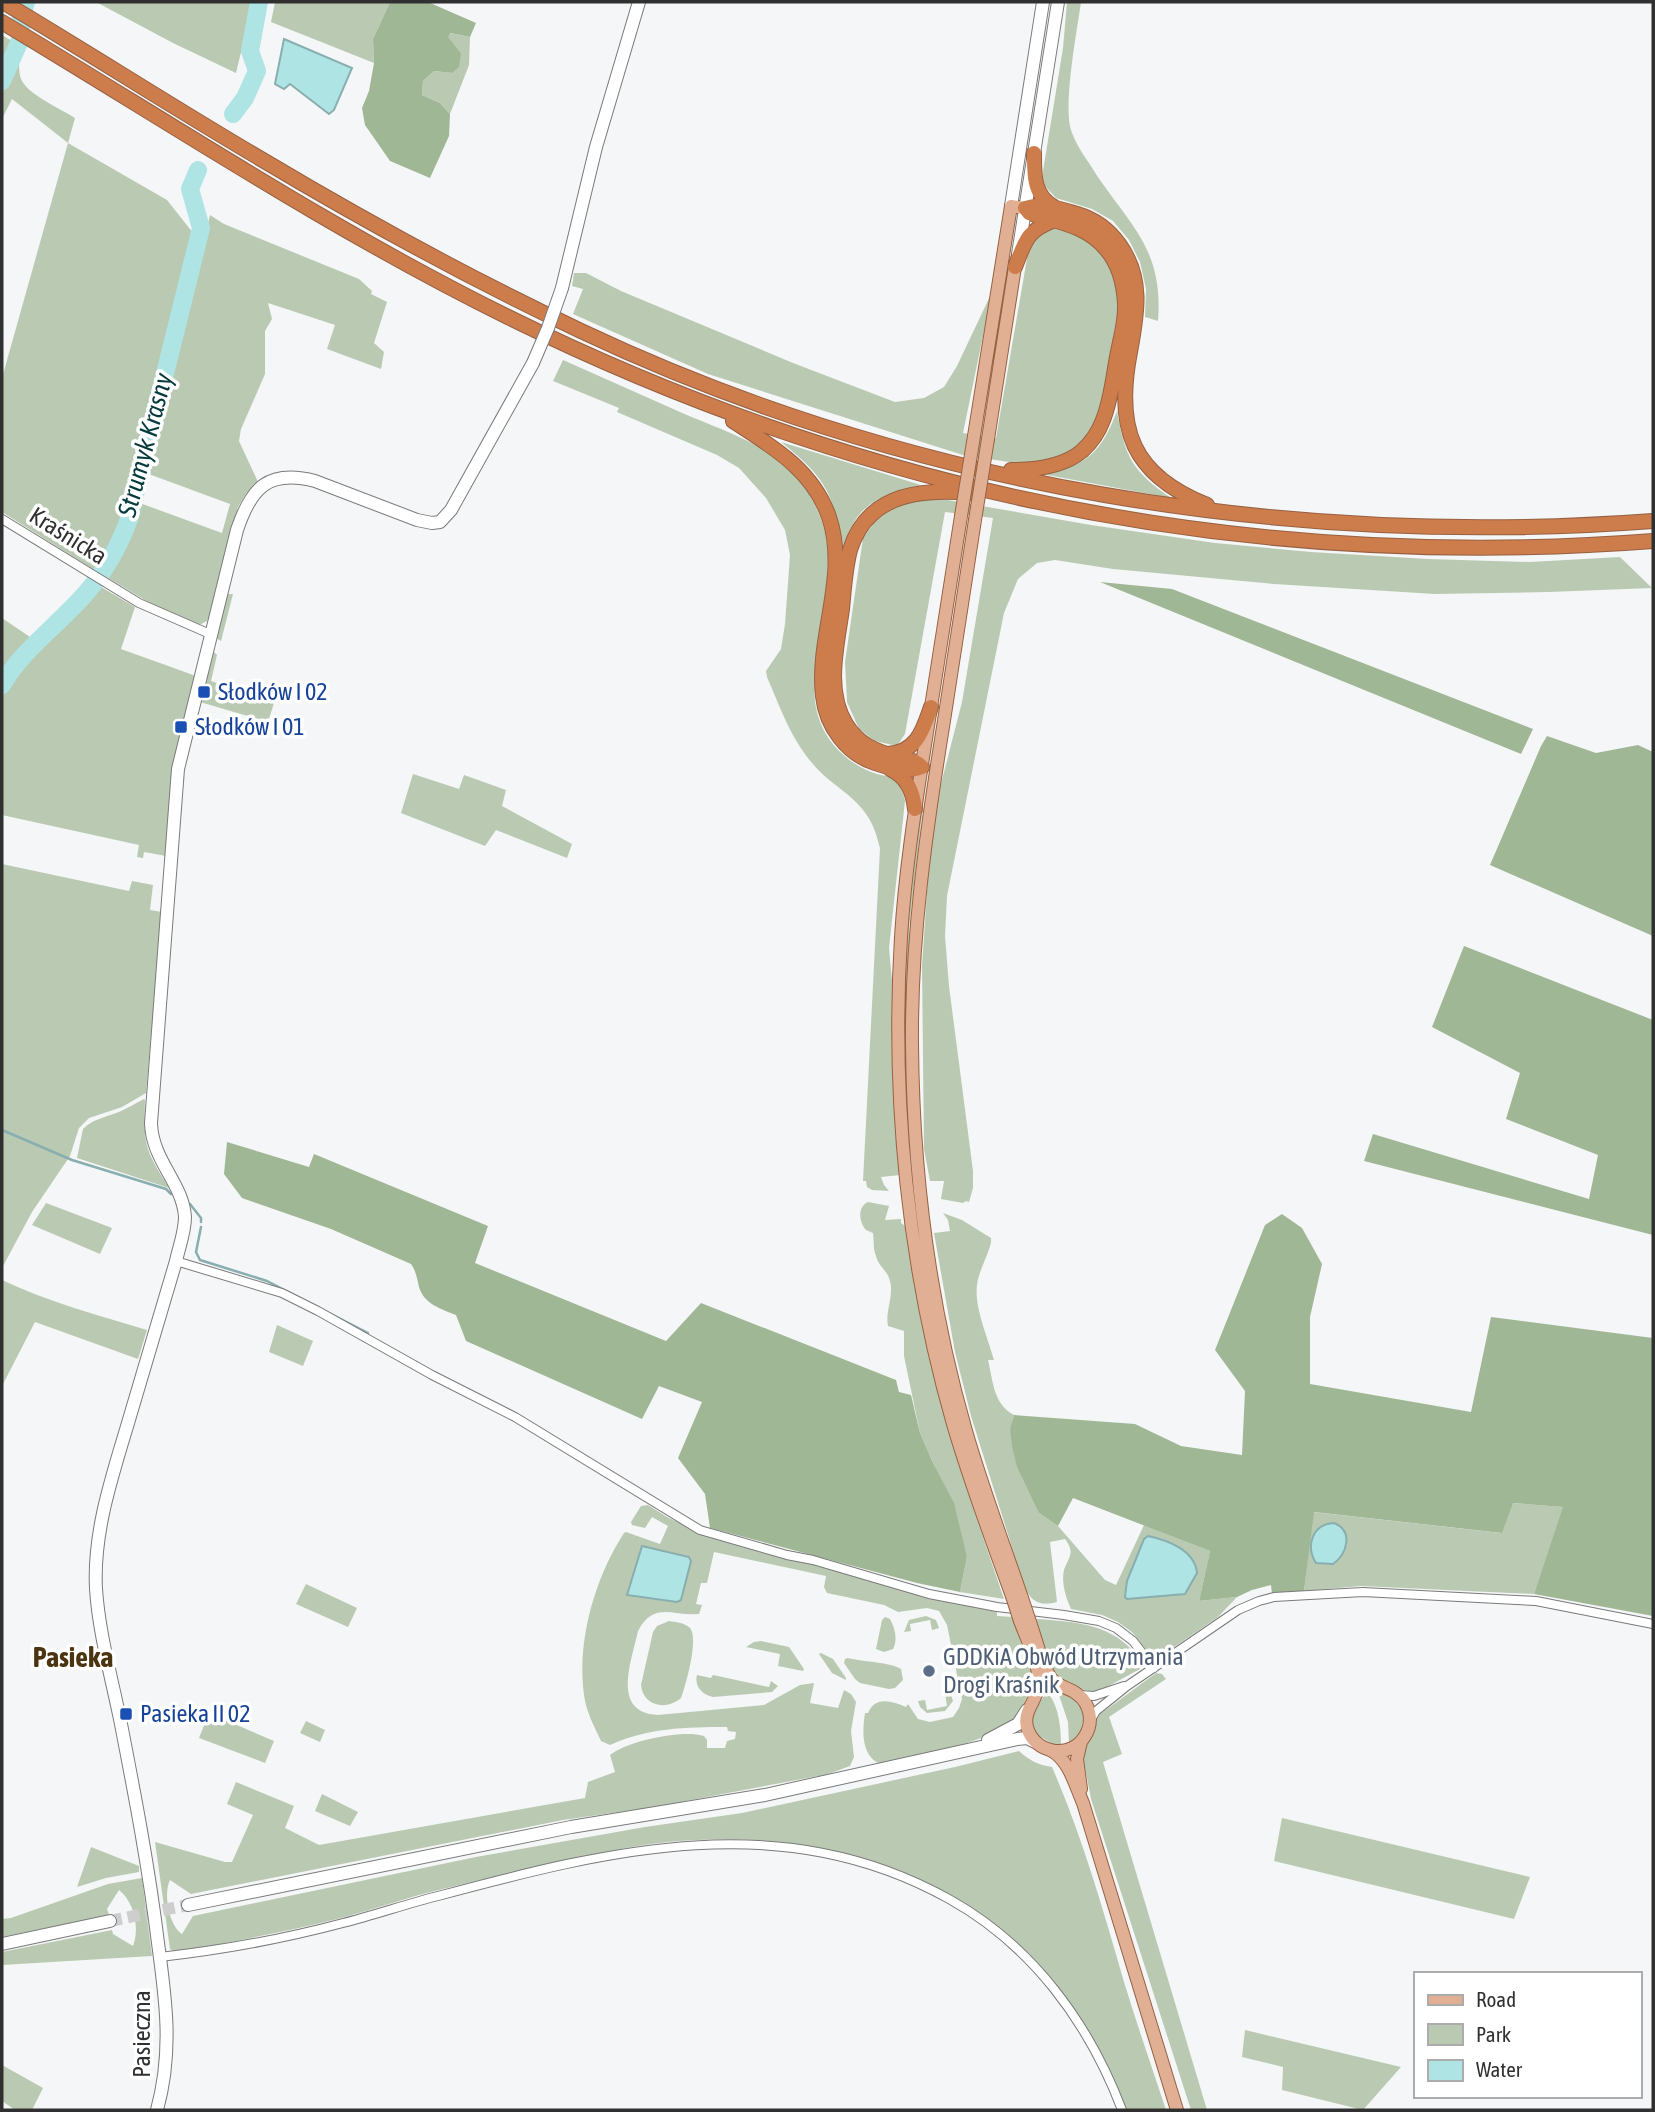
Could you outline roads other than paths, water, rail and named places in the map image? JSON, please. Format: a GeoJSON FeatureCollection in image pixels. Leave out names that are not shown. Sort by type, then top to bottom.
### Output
{"type":"FeatureCollection","features":[{"type":"Feature","properties":{"kind":"highway"},"geometry":{"type":"LineString","coordinates":[[3,2],[261,159],[386,231],[513,298],[585,333],[699,381],[801,418],[988,471],[1096,494],[1233,514],[1337,523],[1432,527],[1529,528],[1653,521]]}},
{"type":"Feature","properties":{"kind":"highway"},"geometry":{"type":"LineString","coordinates":[[2,22],[253,174],[439,282],[547,336],[657,386],[847,454],[1009,496],[1092,513],[1236,535],[1429,548],[1513,548],[1653,541]]}},
{"type":"Feature","properties":{"kind":"highway"},"geometry":{"type":"LineString","coordinates":[[988,471],[1045,467],[1073,457],[1083,450],[1098,432],[1108,403],[1125,307],[1122,280],[1113,258],[1100,242],[1055,214],[1035,186],[1034,153]]}},
{"type":"Feature","properties":{"kind":"highway"},"geometry":{"type":"LineString","coordinates":[[1018,207],[1029,214],[1082,216],[1106,230],[1125,252],[1133,271],[1138,301],[1124,401],[1129,432],[1140,457],[1157,477],[1195,500],[1233,514]]}},
{"type":"Feature","properties":{"kind":"highway"},"geometry":{"type":"LineString","coordinates":[[1016,268],[1028,236],[1055,214]]}},
{"type":"Feature","properties":{"kind":"highway"},"geometry":{"type":"LineString","coordinates":[[711,406],[786,456],[807,478],[821,499],[833,532],[835,565],[822,674],[824,705],[835,731],[859,756],[915,761],[929,768]]}},
{"type":"Feature","properties":{"kind":"highway"},"geometry":{"type":"LineString","coordinates":[[915,809],[911,789],[905,780],[852,732],[836,702],[836,660],[851,549],[864,522],[884,505],[909,496],[946,492],[1009,496]]}},
{"type":"Feature","properties":{"kind":"highway"},"geometry":{"type":"LineString","coordinates":[[883,760],[905,750],[919,738],[931,707]]}},
{"type":"Feature","properties":{"kind":"main road"},"geometry":{"type":"LineString","coordinates":[[1018,207],[974,436],[931,707],[912,1054],[919,1174],[932,1276],[951,1375],[1025,1621],[1037,1672],[1038,1685],[1030,1705],[1027,1727],[1035,1742],[1057,1754],[1066,1765],[1083,1803],[1177,2110]]}},
{"type":"Feature","properties":{"kind":"main road"},"geometry":{"type":"LineString","coordinates":[[1016,268],[975,520],[929,768],[915,809],[903,900],[898,1016],[899,1094],[910,1217],[927,1313],[953,1423],[984,1519],[1017,1597]]}},
{"type":"Feature","properties":{"kind":"main road"},"geometry":{"type":"LineString","coordinates":[[1025,1621],[1050,1676],[1087,1707],[1090,1723],[1077,1759],[1083,1803]]}},
{"type":"Feature","properties":{"kind":"main road"},"geometry":{"type":"LineString","coordinates":[[1030,1705],[1046,1690],[1056,1687],[1071,1691]]}},
{"type":"Feature","properties":{"kind":"main road"},"geometry":{"type":"LineString","coordinates":[[1050,1750],[1068,1750],[1082,1741]]}},
{"type":"Feature","properties":{"kind":"street","name":"Pasieczna"},"geometry":{"type":"LineString","coordinates":[[157,2110],[167,2056],[167,2023],[160,1957],[142,1836],[101,1630],[96,1564],[99,1532],[110,1486],[185,1223],[184,1208],[178,1192],[155,1149],[150,1117],[178,769],[236,530],[244,507],[257,490],[280,478],[303,477],[416,520],[440,522],[451,510],[533,363],[548,328],[562,288],[596,147],[639,2]]}},
{"type":"Feature","properties":{"kind":"street"},"geometry":{"type":"LineString","coordinates":[[1016,268],[1018,207],[1043,2]]}},
{"type":"Feature","properties":{"kind":"street"},"geometry":{"type":"LineString","coordinates":[[1018,207],[1034,153],[1058,2]]}},
{"type":"Feature","properties":{"kind":"street","name":"Kraśnicka"},"geometry":{"type":"LineString","coordinates":[[2,519],[139,603],[210,634]]}},
{"type":"Feature","properties":{"kind":"street"},"geometry":{"type":"LineString","coordinates":[[176,1261],[282,1293],[318,1311],[432,1375],[515,1417],[700,1530],[929,1594],[997,1607],[1099,1621],[1116,1628],[1133,1641],[1154,1668]]}},
{"type":"Feature","properties":{"kind":"street"},"geometry":{"type":"LineString","coordinates":[[1090,1723],[1096,1711],[1127,1686],[1247,1605],[1265,1599],[1363,1592],[1536,1601],[1653,1624]]}},
{"type":"Feature","properties":{"kind":"street"},"geometry":{"type":"LineString","coordinates":[[1071,1691],[1094,1696],[1127,1686]]}},
{"type":"Feature","properties":{"kind":"street"},"geometry":{"type":"LineString","coordinates":[[968,1749],[1018,1724],[1030,1705]]}},
{"type":"Feature","properties":{"kind":"street"},"geometry":{"type":"LineString","coordinates":[[188,1905],[571,1828],[765,1795],[1021,1738],[1035,1742]]}},
{"type":"Feature","properties":{"kind":"street"},"geometry":{"type":"LineString","coordinates":[[160,1957],[214,1951],[325,1928],[439,1896],[618,1853],[726,1844],[812,1849],[882,1868],[919,1883],[964,1907],[1003,1935],[1029,1959],[1064,2001],[1096,2051],[1122,2110]]}},
{"type":"Feature","properties":{"kind":"street"},"geometry":{"type":"LineString","coordinates":[[2,1944],[110,1922]]}},
{"type":"Feature","properties":{"kind":"water"},"geometry":{"type":"Polygon","coordinates":[[[284,39],[352,68],[334,110],[329,114],[290,84],[284,89],[275,84],[284,39]]]}},
{"type":"Feature","properties":{"kind":"water"},"geometry":{"type":"Polygon","coordinates":[[[1334,1523],[1344,1531],[1345,1549],[1333,1564],[1316,1563],[1311,1549],[1313,1537],[1321,1527],[1334,1523]]]}},
{"type":"Feature","properties":{"kind":"water"},"geometry":{"type":"Polygon","coordinates":[[[1148,1536],[1179,1547],[1191,1558],[1197,1573],[1185,1594],[1125,1597],[1127,1581],[1144,1539],[1148,1536]]]}},
{"type":"Feature","properties":{"kind":"water"},"geometry":{"type":"Polygon","coordinates":[[[642,1546],[689,1557],[691,1561],[681,1600],[677,1602],[627,1595],[642,1546]]]}},
{"type":"Feature","properties":{"kind":"waterway"},"geometry":{"type":"LineString","coordinates":[[2,81],[21,38],[21,18],[26,2]]}},
{"type":"Feature","properties":{"kind":"waterway","name":"Strumyk Krasny"},"geometry":{"type":"LineString","coordinates":[[233,114],[245,98],[257,71],[250,51],[259,2]]}},
{"type":"Feature","properties":{"kind":"waterway","name":"Strumyk Krasny"},"geometry":{"type":"LineString","coordinates":[[2,685],[19,660],[93,585],[116,549],[129,519],[201,228],[190,189],[198,170]]}},
{"type":"Feature","properties":{"kind":"waterway"},"geometry":{"type":"LineString","coordinates":[[2,1130],[72,1160],[166,1189],[171,1194]]}},
{"type":"Feature","properties":{"kind":"waterway"},"geometry":{"type":"LineString","coordinates":[[190,1204],[201,1222]]}},
{"type":"Feature","properties":{"kind":"waterway"},"geometry":{"type":"LineString","coordinates":[[201,1227],[196,1252],[200,1260],[267,1281],[368,1333]]}},
{"type":"Feature","properties":{"kind":"tunnel"},"geometry":{"type":"LineString","coordinates":[[110,1921],[188,1905]]}},
{"type":"Feature","properties":{"kind":"place","name":"Słodków I 02"},"geometry":{"type":"Point","coordinates":[204,692]}},
{"type":"Feature","properties":{"kind":"place","name":"Słodków I 01"},"geometry":{"type":"Point","coordinates":[181,727]}},
{"type":"Feature","properties":{"kind":"place","name":"GDDKiA Obwód Utrzymania Drogi Kraśnik"},"geometry":{"type":"Point","coordinates":[929,1671]}},
{"type":"Feature","properties":{"kind":"place","name":"Pasieka II 02"},"geometry":{"type":"Point","coordinates":[126,1714]}},
{"type":"Feature","properties":{"kind":"district","name":"Pasieka"},"geometry":{"type":"Point","coordinates":[73,1657]}}]}
